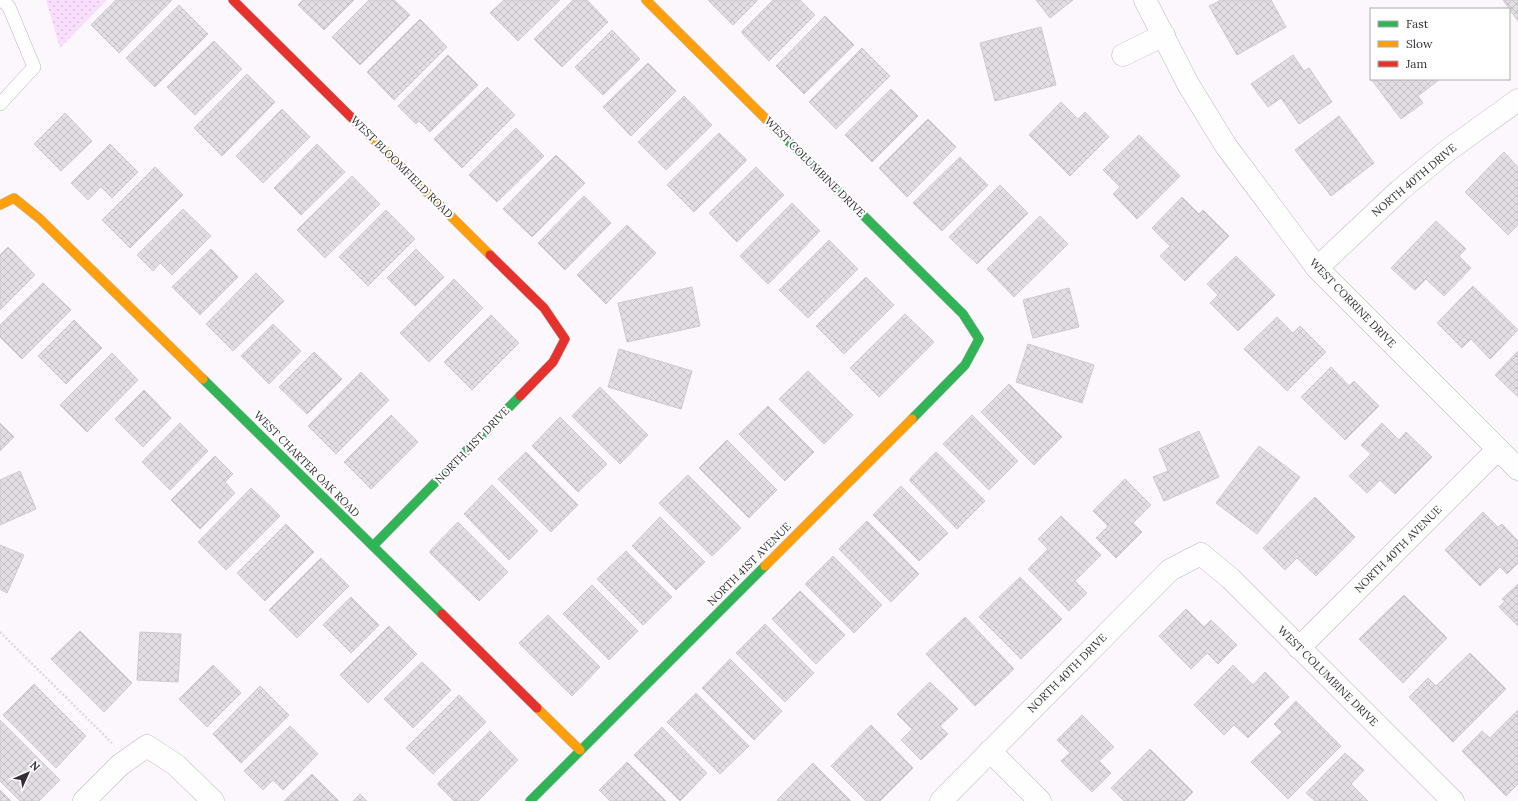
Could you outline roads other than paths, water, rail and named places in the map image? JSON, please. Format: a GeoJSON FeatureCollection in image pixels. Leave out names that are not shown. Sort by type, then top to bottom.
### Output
{"type":"FeatureCollection","features":[{"type":"Feature","properties":{"kind":"street","name":"WEST BLOOMFIELD ROAD"},"geometry":{"type":"LineString","coordinates":[[233,0],[544,308],[565,339]]}},
{"type":"Feature","properties":{"kind":"street","name":"WEST COLUMBINE DRIVE"},"geometry":{"type":"LineString","coordinates":[[646,0],[963,314],[979,339]]}},
{"type":"Feature","properties":{"kind":"street","name":"WEST CORRINE DRIVE"},"geometry":{"type":"LineString","coordinates":[[1146,0],[1188,84],[1226,146],[1317,268],[1518,469]]}},
{"type":"Feature","properties":{"kind":"street"},"geometry":{"type":"LineString","coordinates":[[1123,55],[1164,35]]}},
{"type":"Feature","properties":{"kind":"street","name":"NORTH 40TH DRIVE"},"geometry":{"type":"LineString","coordinates":[[1317,268],[1400,190],[1441,156],[1518,100]]}},
{"type":"Feature","properties":{"kind":"street","name":"WEST CHARTER OAK ROAD"},"geometry":{"type":"LineString","coordinates":[[0,205],[14,198],[46,225],[580,750]]}},
{"type":"Feature","properties":{"kind":"street","name":"NORTH 41ST DRIVE"},"geometry":{"type":"LineString","coordinates":[[373,546],[553,362],[565,339]]}},
{"type":"Feature","properties":{"kind":"street","name":"NORTH 41ST AVENUE"},"geometry":{"type":"LineString","coordinates":[[530,801],[965,365],[979,339]]}},
{"type":"Feature","properties":{"kind":"street","name":"NORTH 40TH AVENUE"},"geometry":{"type":"LineString","coordinates":[[1299,648],[1498,449]]}},
{"type":"Feature","properties":{"kind":"street","name":"WEST COLUMBINE DRIVE"},"geometry":{"type":"LineString","coordinates":[[1201,554],[1231,579],[1453,801]]}},
{"type":"Feature","properties":{"kind":"street","name":"NORTH 40TH DRIVE"},"geometry":{"type":"LineString","coordinates":[[941,801],[1170,570],[1201,554]]}},
{"type":"Feature","properties":{"kind":"street"},"geometry":{"type":"LineString","coordinates":[[84,801],[120,765],[148,746],[176,764],[213,801]]}},
{"type":"Feature","properties":{"kind":"street"},"geometry":{"type":"LineString","coordinates":[[990,751],[1040,801]]}},
{"type":"Feature","properties":{"kind":"lane"},"geometry":{"type":"LineString","coordinates":[[0,104],[34,67],[9,8],[2,0]]}}]}
